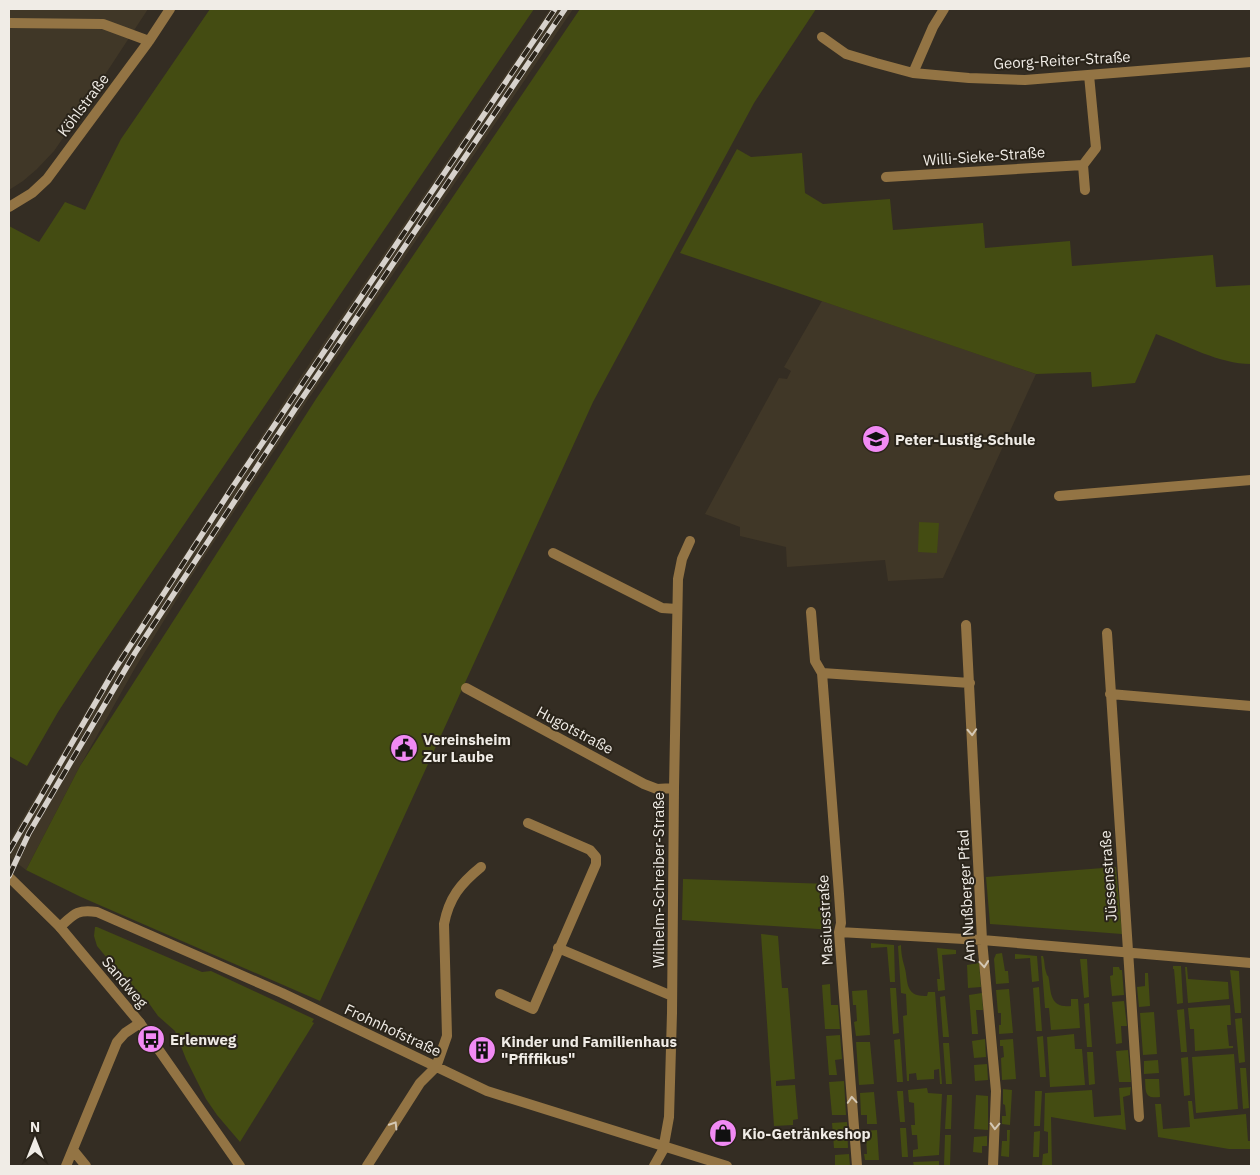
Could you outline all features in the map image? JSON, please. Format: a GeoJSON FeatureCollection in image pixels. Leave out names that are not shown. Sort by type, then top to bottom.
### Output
{"type":"FeatureCollection","features":[{"type":"Feature","properties":{"kind":"street","name":"Köhlstraße"},"geometry":{"type":"LineString","coordinates":[[9,207],[32,193],[47,179],[149,42],[170,9]]}},
{"type":"Feature","properties":{"kind":"street"},"geometry":{"type":"LineString","coordinates":[[913,72],[933,27],[944,9]]}},
{"type":"Feature","properties":{"kind":"street"},"geometry":{"type":"LineString","coordinates":[[9,23],[103,24],[149,42]]}},
{"type":"Feature","properties":{"kind":"street","name":"Georg-Reiter-Straße"},"geometry":{"type":"LineString","coordinates":[[822,37],[846,54],[913,72],[969,78],[1025,80],[1251,62]]}},
{"type":"Feature","properties":{"kind":"street"},"geometry":{"type":"LineString","coordinates":[[1085,190],[1083,165],[1096,148],[1089,75]]}},
{"type":"Feature","properties":{"kind":"street","name":"Willi-Sieke-Straße"},"geometry":{"type":"LineString","coordinates":[[886,177],[1083,165]]}},
{"type":"Feature","properties":{"kind":"street"},"geometry":{"type":"LineString","coordinates":[[1060,496],[1110,490],[1251,480]]}},
{"type":"Feature","properties":{"kind":"street","name":"Wilhelm-Schreiber-Straße"},"geometry":{"type":"LineString","coordinates":[[654,1166],[663,1148],[669,1117],[678,579],[682,559],[690,541]]}},
{"type":"Feature","properties":{"kind":"street"},"geometry":{"type":"LineString","coordinates":[[553,553],[662,608],[677,609]]}},
{"type":"Feature","properties":{"kind":"street","name":"Masiusstraße"},"geometry":{"type":"LineString","coordinates":[[811,612],[816,661],[822,672],[857,1166]]}},
{"type":"Feature","properties":{"kind":"street","name":"Am Nußberger Pfad"},"geometry":{"type":"LineString","coordinates":[[966,625],[982,940],[996,1091],[993,1166]]}},
{"type":"Feature","properties":{"kind":"street","name":"Jüssenstraße"},"geometry":{"type":"LineString","coordinates":[[1107,633],[1139,1118]]}},
{"type":"Feature","properties":{"kind":"street"},"geometry":{"type":"LineString","coordinates":[[822,672],[970,683]]}},
{"type":"Feature","properties":{"kind":"street","name":"Hugotstraße"},"geometry":{"type":"LineString","coordinates":[[466,688],[644,784],[658,789],[674,788]]}},
{"type":"Feature","properties":{"kind":"street"},"geometry":{"type":"LineString","coordinates":[[1110,694],[1251,706]]}},
{"type":"Feature","properties":{"kind":"street"},"geometry":{"type":"LineString","coordinates":[[500,994],[533,1009],[596,864],[596,857],[590,850],[528,823]]}},
{"type":"Feature","properties":{"kind":"street"},"geometry":{"type":"LineString","coordinates":[[368,1166],[420,1083],[436,1067],[447,1036],[444,924],[446,913],[453,897],[464,880],[481,867]]}},
{"type":"Feature","properties":{"kind":"street","name":"Sandweg"},"geometry":{"type":"LineString","coordinates":[[9,877],[60,927],[140,1023],[240,1166]]}},
{"type":"Feature","properties":{"kind":"street","name":"Frohnhofstraße"},"geometry":{"type":"LineString","coordinates":[[60,927],[75,913],[84,910],[97,912],[282,993],[487,1091],[663,1148],[727,1166]]}},
{"type":"Feature","properties":{"kind":"street"},"geometry":{"type":"LineString","coordinates":[[839,932],[982,940],[1251,963]]}},
{"type":"Feature","properties":{"kind":"street"},"geometry":{"type":"LineString","coordinates":[[558,948],[672,996]]}},
{"type":"Feature","properties":{"kind":"street"},"geometry":{"type":"LineString","coordinates":[[66,1166],[117,1042],[125,1033],[140,1023]]}},
{"type":"Feature","properties":{"kind":"street"},"geometry":{"type":"LineString","coordinates":[[73,1150],[86,1166]]}},
{"type":"Feature","properties":{"kind":"shaded area"},"geometry":{"type":"Polygon","coordinates":[[[9,9],[148,9],[54,151],[37,169],[9,190],[9,9]]]}},
{"type":"Feature","properties":{"kind":"shaded area"},"geometry":{"type":"Polygon","coordinates":[[[550,9],[573,9],[307,401],[185,586],[135,668],[80,766],[26,870],[9,857],[9,842],[119,655],[293,388],[550,9]]]}},
{"type":"Feature","properties":{"kind":"shaded area","name":"Peter-Lustig-Schule"},"geometry":{"type":"Polygon","coordinates":[[[822,301],[1036,374],[943,578],[888,581],[885,560],[787,567],[786,547],[740,536],[740,527],[705,514],[779,378],[787,379],[791,371],[784,367],[822,301]]]}},
{"type":"Feature","properties":{"kind":"green space"},"geometry":{"type":"Polygon","coordinates":[[[210,9],[534,9],[92,660],[58,712],[27,766],[9,756],[9,226],[39,242],[65,202],[85,210],[121,139],[210,9]]]}},
{"type":"Feature","properties":{"kind":"green space"},"geometry":{"type":"Polygon","coordinates":[[[580,9],[816,9],[754,103],[593,402],[320,1001],[81,897],[26,870],[80,766],[316,399],[580,9]]]}},
{"type":"Feature","properties":{"kind":"green space"},"geometry":{"type":"Polygon","coordinates":[[[737,149],[751,157],[802,153],[805,193],[823,204],[890,199],[893,230],[983,223],[985,248],[1070,241],[1072,266],[1213,255],[1216,287],[1251,285],[1251,364],[1227,361],[1156,334],[1135,383],[1092,387],[1091,372],[1036,374],[680,253],[737,149]]]}},
{"type":"Feature","properties":{"kind":"green space"},"geometry":{"type":"Polygon","coordinates":[[[919,522],[939,523],[937,553],[918,552],[919,522]]]}},
{"type":"Feature","properties":{"kind":"green space"},"geometry":{"type":"Polygon","coordinates":[[[1116,867],[1122,934],[990,924],[986,877],[1116,867]]]}},
{"type":"Feature","properties":{"kind":"green space"},"geometry":{"type":"Polygon","coordinates":[[[683,879],[829,884],[833,930],[682,920],[683,879]]]}},
{"type":"Feature","properties":{"kind":"green space"},"geometry":{"type":"Polygon","coordinates":[[[95,927],[202,972],[211,971],[314,1019],[312,1022],[314,1023],[240,1142],[206,1099],[186,1059],[175,1031],[158,1016],[148,1002],[142,1000],[97,946],[94,936],[95,927]]]}},
{"type":"Feature","properties":{"kind":"green space"},"geometry":{"type":"Polygon","coordinates":[[[761,934],[778,936],[782,988],[788,988],[795,1079],[776,1081],[776,1086],[795,1085],[798,1119],[793,1120],[793,1125],[774,1126],[761,934]]]}},
{"type":"Feature","properties":{"kind":"green space"},"geometry":{"type":"Polygon","coordinates":[[[871,943],[894,945],[895,982],[890,982],[887,947],[871,948],[871,943]]]}},
{"type":"Feature","properties":{"kind":"green space"},"geometry":{"type":"Polygon","coordinates":[[[901,945],[910,991],[919,996],[927,996],[928,992],[935,992],[942,1084],[940,1084],[939,1069],[934,1070],[934,1079],[917,1080],[916,1073],[909,1074],[909,1081],[907,1081],[903,1016],[907,1015],[906,994],[901,993],[898,946],[901,945]]]}},
{"type":"Feature","properties":{"kind":"green space"},"geometry":{"type":"Polygon","coordinates":[[[937,948],[956,950],[956,954],[942,955],[945,990],[938,991],[937,979],[940,979],[937,948]]]}},
{"type":"Feature","properties":{"kind":"green space"},"geometry":{"type":"Polygon","coordinates":[[[1002,953],[1005,971],[1008,971],[1009,983],[996,984],[994,959],[996,954],[1002,953]]]}},
{"type":"Feature","properties":{"kind":"green space"},"geometry":{"type":"Polygon","coordinates":[[[1015,954],[1037,956],[1039,981],[1032,982],[1030,958],[1015,959],[1015,954]]]}},
{"type":"Feature","properties":{"kind":"green space"},"geometry":{"type":"Polygon","coordinates":[[[1041,956],[1044,958],[1045,970],[1053,999],[1056,1003],[1071,1006],[1071,999],[1078,999],[1080,1028],[1051,1030],[1049,1008],[1045,1008],[1041,956]]]}},
{"type":"Feature","properties":{"kind":"green space"},"geometry":{"type":"Polygon","coordinates":[[[1080,959],[1087,959],[1089,997],[1084,998],[1080,959]]]}},
{"type":"Feature","properties":{"kind":"green space"},"geometry":{"type":"Polygon","coordinates":[[[979,963],[981,987],[968,988],[967,965],[979,963]]]}},
{"type":"Feature","properties":{"kind":"green space"},"geometry":{"type":"Polygon","coordinates":[[[1173,966],[1181,966],[1183,1003],[1177,1004],[1173,966]]]}},
{"type":"Feature","properties":{"kind":"green space"},"geometry":{"type":"Polygon","coordinates":[[[1113,967],[1119,967],[1122,970],[1124,995],[1112,996],[1110,976],[1113,975],[1113,967]]]}},
{"type":"Feature","properties":{"kind":"green space"},"geometry":{"type":"Polygon","coordinates":[[[1185,967],[1187,967],[1188,979],[1228,982],[1229,999],[1188,1003],[1185,967]]]}},
{"type":"Feature","properties":{"kind":"green space"},"geometry":{"type":"Polygon","coordinates":[[[1230,970],[1239,971],[1241,1013],[1235,1013],[1230,970]]]}},
{"type":"Feature","properties":{"kind":"green space"},"geometry":{"type":"Polygon","coordinates":[[[1145,973],[1148,973],[1150,1006],[1139,1007],[1137,987],[1145,986],[1145,973]]]}},
{"type":"Feature","properties":{"kind":"green space"},"geometry":{"type":"Polygon","coordinates":[[[830,984],[831,1005],[838,1005],[840,1029],[825,1029],[822,985],[830,984]]]}},
{"type":"Feature","properties":{"kind":"green space"},"geometry":{"type":"Polygon","coordinates":[[[1039,987],[1042,1031],[1036,1031],[1033,988],[1039,987]]]}},
{"type":"Feature","properties":{"kind":"green space"},"geometry":{"type":"Polygon","coordinates":[[[890,988],[896,988],[899,1033],[893,1034],[890,988]]]}},
{"type":"Feature","properties":{"kind":"green space"},"geometry":{"type":"Polygon","coordinates":[[[1009,989],[1013,1033],[999,1034],[1001,1013],[998,1013],[996,990],[1009,989]]]}},
{"type":"Feature","properties":{"kind":"green space"},"geometry":{"type":"Polygon","coordinates":[[[867,990],[870,1035],[856,1036],[854,1022],[857,1021],[856,1005],[853,1005],[852,991],[867,990]]]}},
{"type":"Feature","properties":{"kind":"green space"},"geometry":{"type":"Polygon","coordinates":[[[982,993],[983,1010],[976,1010],[978,1034],[972,1034],[969,995],[982,993]]]}},
{"type":"Feature","properties":{"kind":"green space"},"geometry":{"type":"Polygon","coordinates":[[[945,996],[949,1037],[943,1037],[940,997],[945,996]]]}},
{"type":"Feature","properties":{"kind":"green space"},"geometry":{"type":"Polygon","coordinates":[[[1124,1001],[1127,1026],[1121,1026],[1122,1043],[1116,1044],[1112,1002],[1124,1001]]]}},
{"type":"Feature","properties":{"kind":"green space"},"geometry":{"type":"Polygon","coordinates":[[[1089,1003],[1092,1047],[1087,1047],[1084,1004],[1089,1003]]]}},
{"type":"Feature","properties":{"kind":"green space"},"geometry":{"type":"Polygon","coordinates":[[[1230,1005],[1231,1025],[1227,1025],[1229,1046],[1233,1046],[1233,1048],[1195,1051],[1194,1029],[1190,1029],[1188,1008],[1230,1005]]]}},
{"type":"Feature","properties":{"kind":"green space"},"geometry":{"type":"Polygon","coordinates":[[[1184,1009],[1187,1052],[1181,1052],[1177,1010],[1184,1009]]]}},
{"type":"Feature","properties":{"kind":"green space"},"geometry":{"type":"Polygon","coordinates":[[[1154,1012],[1157,1054],[1143,1055],[1140,1013],[1154,1012]]]}},
{"type":"Feature","properties":{"kind":"green space"},"geometry":{"type":"Polygon","coordinates":[[[1242,1018],[1245,1062],[1239,1063],[1235,1019],[1242,1018]]]}},
{"type":"Feature","properties":{"kind":"green space"},"geometry":{"type":"Polygon","coordinates":[[[1074,1034],[1075,1049],[1082,1049],[1085,1085],[1050,1087],[1047,1037],[1074,1034]]]}},
{"type":"Feature","properties":{"kind":"green space"},"geometry":{"type":"Polygon","coordinates":[[[840,1035],[842,1059],[835,1060],[837,1075],[829,1075],[826,1036],[840,1035]]]}},
{"type":"Feature","properties":{"kind":"green space"},"geometry":{"type":"Polygon","coordinates":[[[1043,1036],[1046,1077],[1040,1077],[1037,1037],[1043,1036]]]}},
{"type":"Feature","properties":{"kind":"green space"},"geometry":{"type":"Polygon","coordinates":[[[900,1039],[903,1082],[897,1082],[894,1040],[900,1039]]]}},
{"type":"Feature","properties":{"kind":"green space"},"geometry":{"type":"Polygon","coordinates":[[[985,1039],[986,1057],[974,1058],[972,1041],[985,1039]]]}},
{"type":"Feature","properties":{"kind":"green space"},"geometry":{"type":"Polygon","coordinates":[[[1013,1039],[1016,1079],[1002,1080],[1001,1058],[1004,1057],[1003,1046],[1000,1046],[1000,1040],[1013,1039]]]}},
{"type":"Feature","properties":{"kind":"green space"},"geometry":{"type":"Polygon","coordinates":[[[856,1042],[870,1042],[874,1084],[859,1085],[856,1042]]]}},
{"type":"Feature","properties":{"kind":"green space"},"geometry":{"type":"Polygon","coordinates":[[[943,1043],[949,1043],[952,1084],[946,1084],[943,1043]]]}},
{"type":"Feature","properties":{"kind":"green space"},"geometry":{"type":"Polygon","coordinates":[[[1128,1050],[1131,1082],[1119,1082],[1116,1051],[1128,1050]]]}},
{"type":"Feature","properties":{"kind":"green space"},"geometry":{"type":"Polygon","coordinates":[[[1087,1052],[1093,1052],[1095,1084],[1089,1085],[1087,1052]]]}},
{"type":"Feature","properties":{"kind":"green space"},"geometry":{"type":"Polygon","coordinates":[[[1234,1054],[1238,1109],[1196,1113],[1192,1057],[1234,1054]]]}},
{"type":"Feature","properties":{"kind":"green space"},"geometry":{"type":"Polygon","coordinates":[[[1188,1057],[1190,1095],[1184,1096],[1181,1058],[1188,1057]]]}},
{"type":"Feature","properties":{"kind":"green space"},"geometry":{"type":"Polygon","coordinates":[[[1158,1060],[1159,1073],[1144,1074],[1144,1061],[1158,1060]]]}},
{"type":"Feature","properties":{"kind":"green space"},"geometry":{"type":"Polygon","coordinates":[[[987,1064],[988,1080],[975,1081],[974,1065],[987,1064]]]}},
{"type":"Feature","properties":{"kind":"green space"},"geometry":{"type":"Polygon","coordinates":[[[1240,1068],[1246,1068],[1249,1108],[1243,1109],[1240,1068]]]}},
{"type":"Feature","properties":{"kind":"green space"},"geometry":{"type":"Polygon","coordinates":[[[1145,1079],[1159,1079],[1160,1097],[1148,1096],[1145,1079]]]}},
{"type":"Feature","properties":{"kind":"green space"},"geometry":{"type":"Polygon","coordinates":[[[844,1081],[846,1115],[832,1115],[829,1082],[844,1081]]]}},
{"type":"Feature","properties":{"kind":"green space"},"geometry":{"type":"Polygon","coordinates":[[[1131,1087],[1130,1095],[1123,1097],[1126,1130],[1051,1117],[1052,1166],[1042,1166],[1043,1154],[1048,1153],[1048,1132],[1044,1131],[1045,1093],[1092,1090],[1094,1117],[1121,1115],[1119,1088],[1131,1087]]]}},
{"type":"Feature","properties":{"kind":"green space"},"geometry":{"type":"Polygon","coordinates":[[[927,1088],[928,1093],[942,1094],[939,1155],[913,1157],[913,1150],[918,1149],[917,1135],[912,1135],[911,1125],[915,1125],[914,1103],[909,1102],[908,1090],[927,1088]]]}},
{"type":"Feature","properties":{"kind":"green space"},"geometry":{"type":"Polygon","coordinates":[[[1003,1089],[1012,1090],[1010,1125],[1002,1124],[1002,1116],[1006,1116],[1005,1105],[1003,1104],[1003,1089]]]}},
{"type":"Feature","properties":{"kind":"green space"},"geometry":{"type":"Polygon","coordinates":[[[897,1091],[903,1091],[905,1122],[900,1122],[897,1091]]]}},
{"type":"Feature","properties":{"kind":"green space"},"geometry":{"type":"Polygon","coordinates":[[[1035,1091],[1042,1091],[1040,1126],[1034,1126],[1035,1091]]]}},
{"type":"Feature","properties":{"kind":"green space"},"geometry":{"type":"Polygon","coordinates":[[[874,1092],[877,1124],[867,1124],[867,1115],[861,1115],[860,1093],[874,1092]]]}},
{"type":"Feature","properties":{"kind":"green space"},"geometry":{"type":"Polygon","coordinates":[[[947,1095],[952,1095],[951,1129],[945,1129],[947,1095]]]}},
{"type":"Feature","properties":{"kind":"green space"},"geometry":{"type":"Polygon","coordinates":[[[976,1095],[988,1096],[988,1130],[974,1129],[976,1095]]]}},
{"type":"Feature","properties":{"kind":"green space"},"geometry":{"type":"Polygon","coordinates":[[[1188,1101],[1192,1101],[1194,1119],[1246,1114],[1248,1141],[1251,1141],[1251,1149],[1229,1149],[1158,1137],[1155,1104],[1161,1104],[1163,1129],[1190,1127],[1188,1101]]]}},
{"type":"Feature","properties":{"kind":"green space"},"geometry":{"type":"Polygon","coordinates":[[[847,1122],[848,1148],[834,1148],[832,1123],[847,1122]]]}},
{"type":"Feature","properties":{"kind":"green space"},"geometry":{"type":"Polygon","coordinates":[[[900,1128],[906,1128],[908,1157],[902,1157],[900,1128]]]}},
{"type":"Feature","properties":{"kind":"green space"},"geometry":{"type":"Polygon","coordinates":[[[877,1130],[879,1160],[865,1160],[864,1154],[867,1154],[866,1137],[863,1137],[863,1131],[877,1130]]]}},
{"type":"Feature","properties":{"kind":"green space"},"geometry":{"type":"Polygon","coordinates":[[[1007,1130],[1010,1130],[1009,1157],[1001,1156],[1002,1141],[1007,1141],[1007,1130]]]}},
{"type":"Feature","properties":{"kind":"green space"},"geometry":{"type":"Polygon","coordinates":[[[1040,1131],[1039,1157],[1033,1157],[1034,1132],[1040,1131]]]}},
{"type":"Feature","properties":{"kind":"green space"},"geometry":{"type":"Polygon","coordinates":[[[945,1135],[951,1135],[950,1166],[944,1166],[945,1135]]]}},
{"type":"Feature","properties":{"kind":"green space"},"geometry":{"type":"Polygon","coordinates":[[[987,1136],[987,1146],[982,1146],[982,1153],[973,1152],[974,1137],[987,1136]]]}},
{"type":"Feature","properties":{"kind":"green space"},"geometry":{"type":"Polygon","coordinates":[[[849,1154],[850,1166],[835,1166],[835,1155],[849,1154]]]}},
{"type":"Feature","properties":{"kind":"green space"},"geometry":{"type":"Polygon","coordinates":[[[939,1161],[939,1166],[914,1166],[913,1162],[939,1161]]]}},
{"type":"Feature","properties":{"kind":"railway"},"geometry":{"type":"LineString","coordinates":[[9,851],[115,669],[232,488],[555,9]]}},
{"type":"Feature","properties":{"kind":"railway"},"geometry":{"type":"LineString","coordinates":[[9,876],[29,833],[135,653],[297,406],[565,9]]}},
{"type":"Feature","properties":{"kind":"place","name":"Peter-Lustig-Schule"},"geometry":{"type":"Point","coordinates":[876,439]}},
{"type":"Feature","properties":{"kind":"place","name":"Vereinsheim Zur Laube"},"geometry":{"type":"Point","coordinates":[404,748]}},
{"type":"Feature","properties":{"kind":"place","name":"Erlenweg"},"geometry":{"type":"Point","coordinates":[151,1039]}},
{"type":"Feature","properties":{"kind":"place","name":"Kinder und Familienhaus \"Pfiffikus\""},"geometry":{"type":"Point","coordinates":[482,1050]}},
{"type":"Feature","properties":{"kind":"place","name":"Kio-Getränkeshop"},"geometry":{"type":"Point","coordinates":[723,1133]}}]}
